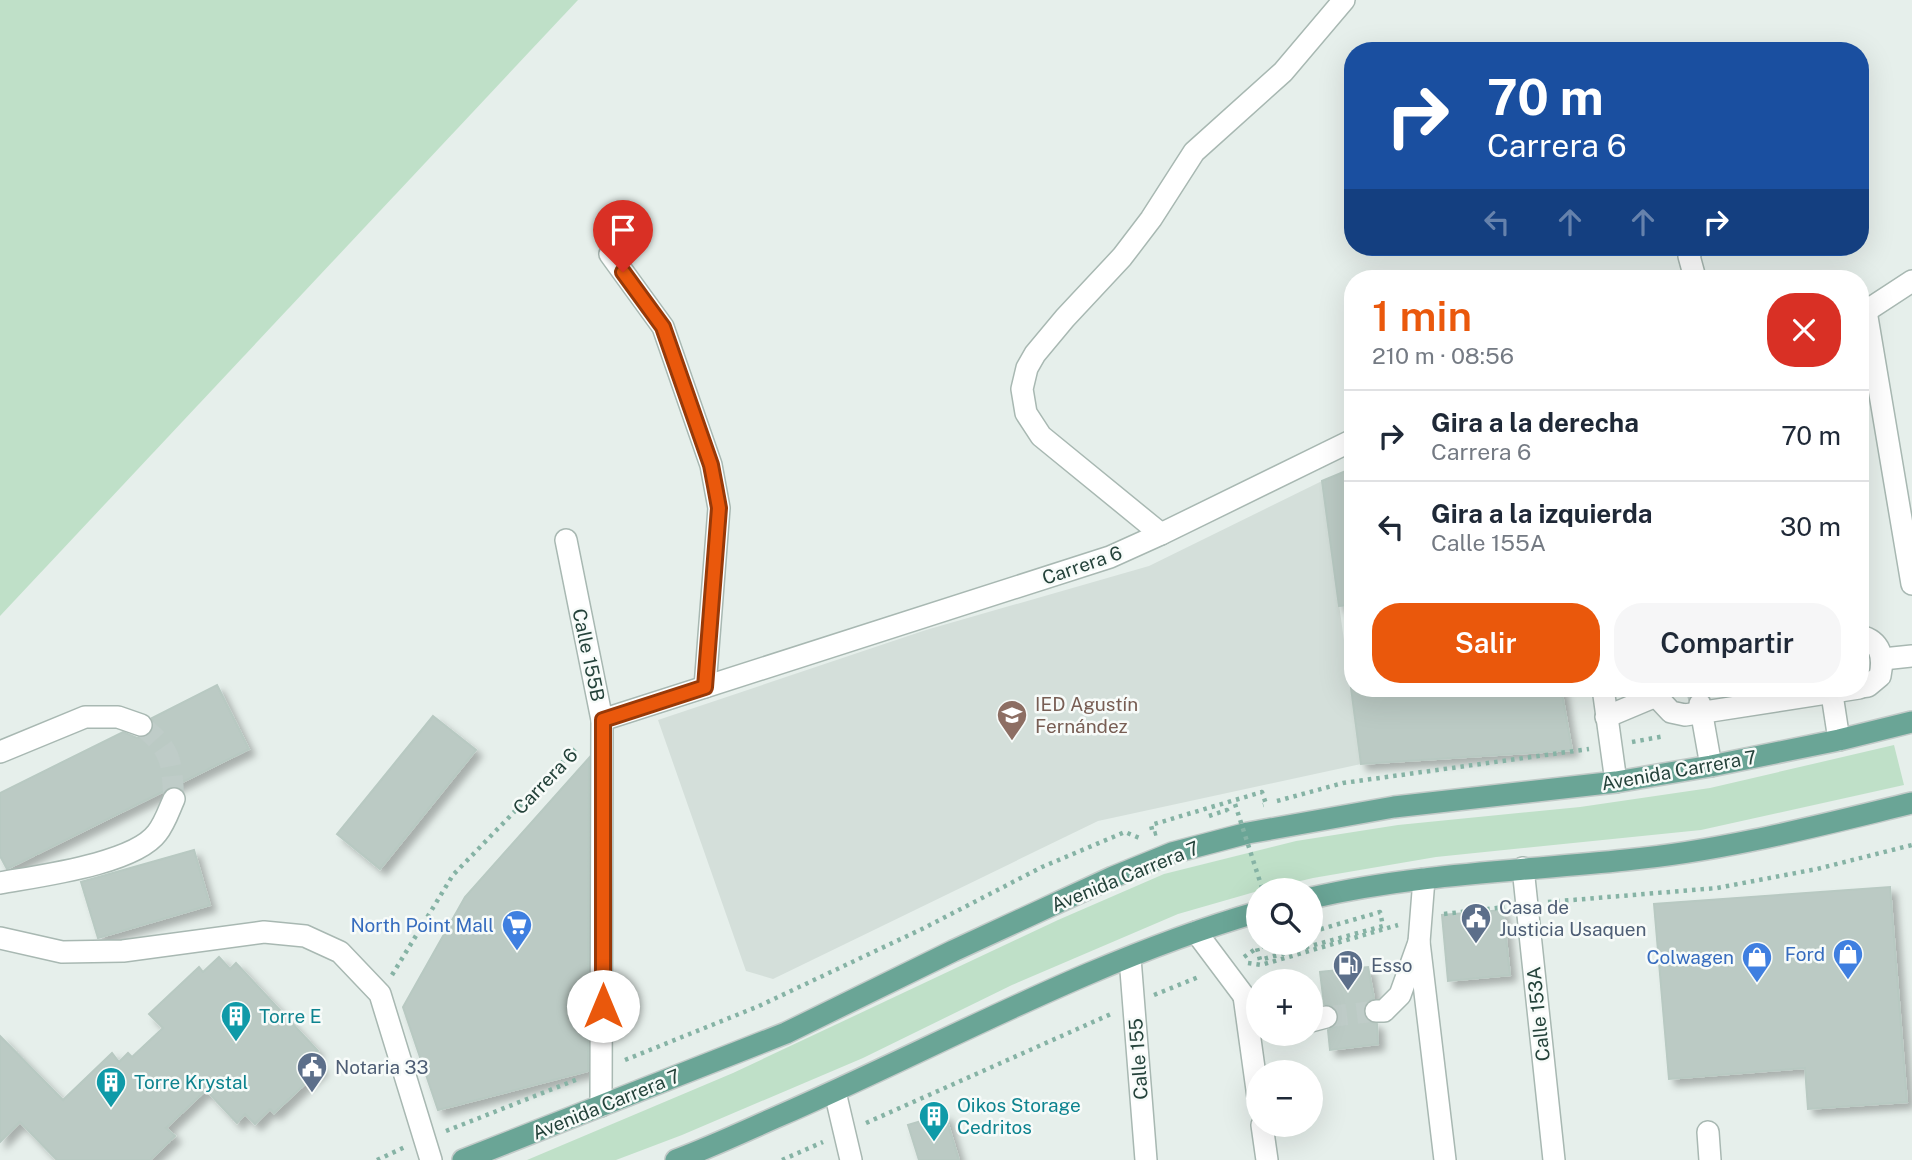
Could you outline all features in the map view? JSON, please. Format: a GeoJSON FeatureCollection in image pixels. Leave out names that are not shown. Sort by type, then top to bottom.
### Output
{"type":"FeatureCollection","features":[{"type":"Feature","properties":{"kind":"main road","name":"Avenida Carrera 7"},"geometry":{"type":"LineString","coordinates":[[463,1160],[786,1033],[953,951],[1113,877],[1172,853],[1248,833],[1394,807],[1616,782],[1711,766],[1912,722]]}},
{"type":"Feature","properties":{"kind":"main road"},"geometry":{"type":"LineString","coordinates":[[1323,895],[1424,879],[1628,860],[1733,846],[1912,803]]}},
{"type":"Feature","properties":{"kind":"main road"},"geometry":{"type":"LineString","coordinates":[[676,1160],[835,1092],[1045,993],[1196,932],[1246,916]]}},
{"type":"Feature","properties":{"kind":"street"},"geometry":{"type":"LineString","coordinates":[[1161,534],[1041,436],[1026,414],[1022,389],[1027,368],[1035,354],[1065,318],[1137,238],[1194,152],[1283,72],[1344,0]]}},
{"type":"Feature","properties":{"kind":"street"},"geometry":{"type":"LineString","coordinates":[[610,254],[663,327],[711,465],[719,508],[705,687]]}},
{"type":"Feature","properties":{"kind":"street"},"geometry":{"type":"LineString","coordinates":[[1869,308],[1912,281]]}},
{"type":"Feature","properties":{"kind":"street"},"geometry":{"type":"LineString","coordinates":[[1869,350],[1912,584]]}},
{"type":"Feature","properties":{"kind":"street","name":"Carrera 6"},"geometry":{"type":"LineString","coordinates":[[603,720],[1110,557],[1344,444]]}},
{"type":"Feature","properties":{"kind":"street","name":"Calle 155B"},"geometry":{"type":"LineString","coordinates":[[565,540],[603,720],[601,1106]]}},
{"type":"Feature","properties":{"kind":"street"},"geometry":{"type":"LineString","coordinates":[[1869,640],[1875,643],[1883,659],[1880,676],[1869,685]]}},
{"type":"Feature","properties":{"kind":"street"},"geometry":{"type":"LineString","coordinates":[[1883,659],[1912,656]]}},
{"type":"Feature","properties":{"kind":"street"},"geometry":{"type":"LineString","coordinates":[[1603,697],[1616,782]]}},
{"type":"Feature","properties":{"kind":"street"},"geometry":{"type":"LineString","coordinates":[[1606,718],[1647,697]]}},
{"type":"Feature","properties":{"kind":"street"},"geometry":{"type":"LineString","coordinates":[[1660,697],[1671,712],[1702,715],[1799,697]]}},
{"type":"Feature","properties":{"kind":"street"},"geometry":{"type":"LineString","coordinates":[[1832,697],[1839,740]]}},
{"type":"Feature","properties":{"kind":"street"},"geometry":{"type":"LineString","coordinates":[[1702,715],[1711,766]]}},
{"type":"Feature","properties":{"kind":"street"},"geometry":{"type":"LineString","coordinates":[[0,752],[85,717],[118,717],[141,725]]}},
{"type":"Feature","properties":{"kind":"street"},"geometry":{"type":"LineString","coordinates":[[0,883],[115,859],[135,851],[157,834],[174,799]]}},
{"type":"Feature","properties":{"kind":"street","name":"Calle 153A"},"geometry":{"type":"LineString","coordinates":[[1522,868],[1554,1160]]}},
{"type":"Feature","properties":{"kind":"street"},"geometry":{"type":"LineString","coordinates":[[1376,1011],[1384,1011],[1400,995],[1419,942],[1424,879]]}},
{"type":"Feature","properties":{"kind":"street"},"geometry":{"type":"LineString","coordinates":[[0,938],[62,952],[123,951],[264,932],[305,936],[340,952],[380,994],[431,1160]]}},
{"type":"Feature","properties":{"kind":"street"},"geometry":{"type":"LineString","coordinates":[[1196,932],[1246,996]]}},
{"type":"Feature","properties":{"kind":"street"},"geometry":{"type":"LineString","coordinates":[[1419,942],[1446,1160]]}},
{"type":"Feature","properties":{"kind":"street","name":"Calle 155"},"geometry":{"type":"LineString","coordinates":[[1130,958],[1146,1160]]}},
{"type":"Feature","properties":{"kind":"street"},"geometry":{"type":"LineString","coordinates":[[835,1092],[851,1160]]}},
{"type":"Feature","properties":{"kind":"street"},"geometry":{"type":"LineString","coordinates":[[1708,1132],[1710,1160]]}},
{"type":"Feature","properties":{"kind":"street"},"geometry":{"type":"LineString","coordinates":[[1264,1137],[1267,1160]]}},
{"type":"Feature","properties":{"kind":"path"},"geometry":{"type":"LineString","coordinates":[[1166,830],[1153,834],[1151,825],[1262,792],[1266,804],[1257,807],[1343,783],[1611,746],[1702,715]]}},
{"type":"Feature","properties":{"kind":"path","name":"Carrera 6"},"geometry":{"type":"LineString","coordinates":[[380,994],[453,876],[603,720]]}},
{"type":"Feature","properties":{"kind":"path"},"geometry":{"type":"LineString","coordinates":[[1234,802],[1259,878]]}},
{"type":"Feature","properties":{"kind":"path"},"geometry":{"type":"LineString","coordinates":[[1227,810],[1228,815],[1203,821],[1227,810]]}},
{"type":"Feature","properties":{"kind":"path"},"geometry":{"type":"LineString","coordinates":[[377,1160],[760,1006],[922,929],[1042,867],[1125,832],[1152,843]]}},
{"type":"Feature","properties":{"kind":"path"},"geometry":{"type":"LineString","coordinates":[[1261,965],[1384,931],[1422,916],[1526,904],[1717,888],[1817,869],[1912,845]]}},
{"type":"Feature","properties":{"kind":"path"},"geometry":{"type":"LineString","coordinates":[[1323,929],[1380,912],[1383,926],[1323,939]]}},
{"type":"Feature","properties":{"kind":"path"},"geometry":{"type":"LineString","coordinates":[[782,1160],[1134,1003],[1237,962],[1247,955]]}},
{"type":"Feature","properties":{"kind":"shaded area","name":"IED Agustín Fernández"},"geometry":{"type":"Polygon","coordinates":[[[1322,481],[1344,641],[1344,697],[1352,697],[1361,764],[1098,821],[773,979],[746,971],[658,720],[926,630],[1149,566],[1322,481]]]}},
{"type":"Feature","properties":{"kind":"green space"},"geometry":{"type":"Polygon","coordinates":[[[0,0],[578,0],[0,616],[0,0]]]}},
{"type":"Feature","properties":{"kind":"green space"},"geometry":{"type":"Polygon","coordinates":[[[1894,745],[1904,785],[1701,830],[1436,857],[1313,878],[1246,878],[1246,894],[1178,914],[1012,985],[863,1058],[682,1135],[616,1160],[527,1160],[733,1073],[1058,920],[1164,874],[1296,841],[1398,825],[1580,807],[1710,788],[1894,745]]]}},
{"type":"Feature","properties":{"kind":"building"},"geometry":{"type":"Polygon","coordinates":[[[1344,472],[1344,606],[1339,606],[1322,481],[1344,472]]]}},
{"type":"Feature","properties":{"kind":"building"},"geometry":{"type":"Polygon","coordinates":[[[217,685],[249,749],[7,869],[0,856],[0,793],[123,732],[137,738],[149,735],[154,729],[152,718],[217,685]]]}},
{"type":"Feature","properties":{"kind":"building"},"geometry":{"type":"Polygon","coordinates":[[[1352,697],[1563,697],[1572,750],[1361,764],[1352,697]]]}},
{"type":"Feature","properties":{"kind":"building"},"geometry":{"type":"Polygon","coordinates":[[[433,716],[476,750],[380,869],[337,834],[433,716]]]}},
{"type":"Feature","properties":{"kind":"building","name":"North Point Mall"},"geometry":{"type":"Polygon","coordinates":[[[589,758],[588,1071],[438,1110],[403,1007],[465,897],[589,758]]]}},
{"type":"Feature","properties":{"kind":"building"},"geometry":{"type":"Polygon","coordinates":[[[194,850],[210,905],[98,938],[81,882],[194,850]]]}},
{"type":"Feature","properties":{"kind":"building"},"geometry":{"type":"Polygon","coordinates":[[[1890,887],[1907,1102],[1808,1109],[1805,1068],[1669,1079],[1654,904],[1890,887]]]}},
{"type":"Feature","properties":{"kind":"building","name":"Casa de Justicia Usaquen"},"geometry":{"type":"Polygon","coordinates":[[[1503,910],[1510,975],[1448,981],[1442,915],[1503,910]]]}},
{"type":"Feature","properties":{"kind":"building"},"geometry":{"type":"Polygon","coordinates":[[[219,957],[230,969],[236,963],[318,1051],[311,1057],[322,1068],[274,1113],[270,1109],[255,1124],[245,1114],[237,1123],[206,1090],[166,1128],[175,1136],[150,1160],[57,1160],[20,1122],[0,1142],[0,1036],[63,1100],[112,1053],[119,1062],[128,1053],[132,1057],[163,1028],[149,1014],[199,967],[203,972],[219,957]]]}},
{"type":"Feature","properties":{"kind":"building","name":"Esso"},"geometry":{"type":"Polygon","coordinates":[[[1368,967],[1374,998],[1365,1004],[1363,1012],[1369,1022],[1377,1024],[1378,1044],[1330,1050],[1328,1030],[1336,1026],[1339,1014],[1335,1007],[1324,1004],[1323,972],[1368,967]]]}},
{"type":"Feature","properties":{"kind":"building","name":"Oikos Storage Cedritos"},"geometry":{"type":"Polygon","coordinates":[[[945,1114],[959,1160],[919,1160],[908,1125],[945,1114]]]}},
{"type":"Feature","properties":{"kind":"tunnel"},"geometry":{"type":"LineString","coordinates":[[1698,697],[1700,704]]}},
{"type":"Feature","properties":{"kind":"tunnel"},"geometry":{"type":"LineString","coordinates":[[141,725],[165,750],[171,766],[174,799]]}},
{"type":"Feature","properties":{"kind":"tunnel"},"geometry":{"type":"LineString","coordinates":[[1326,1017],[1376,1011]]}},
{"type":"Feature","properties":{"kind":"place","name":"IED Agustín Fernández"},"geometry":{"type":"Point","coordinates":[1012,742]}},
{"type":"Feature","properties":{"kind":"place","name":"Casa de Justicia Usaquen"},"geometry":{"type":"Point","coordinates":[1476,945]}},
{"type":"Feature","properties":{"kind":"place","name":"North Point Mall"},"geometry":{"type":"Point","coordinates":[517,952]}},
{"type":"Feature","properties":{"kind":"place","name":"Ford"},"geometry":{"type":"Point","coordinates":[1848,981]}},
{"type":"Feature","properties":{"kind":"place","name":"Colwagen"},"geometry":{"type":"Point","coordinates":[1757,984]}},
{"type":"Feature","properties":{"kind":"place","name":"Esso"},"geometry":{"type":"Point","coordinates":[1348,992]}},
{"type":"Feature","properties":{"kind":"place","name":"Torre E"},"geometry":{"type":"Point","coordinates":[236,1043]}},
{"type":"Feature","properties":{"kind":"place","name":"Notaria 33"},"geometry":{"type":"Point","coordinates":[312,1094]}},
{"type":"Feature","properties":{"kind":"place","name":"Torre Krystal"},"geometry":{"type":"Point","coordinates":[111,1109]}},
{"type":"Feature","properties":{"kind":"place","name":"Oikos Storage Cedritos"},"geometry":{"type":"Point","coordinates":[934,1143]}},
{"type":"Feature","properties":{"kind":"route"},"geometry":{"type":"LineString","coordinates":[[603,1006],[603,720],[705,687],[719,508],[711,465],[663,327],[623,272]]}}]}
